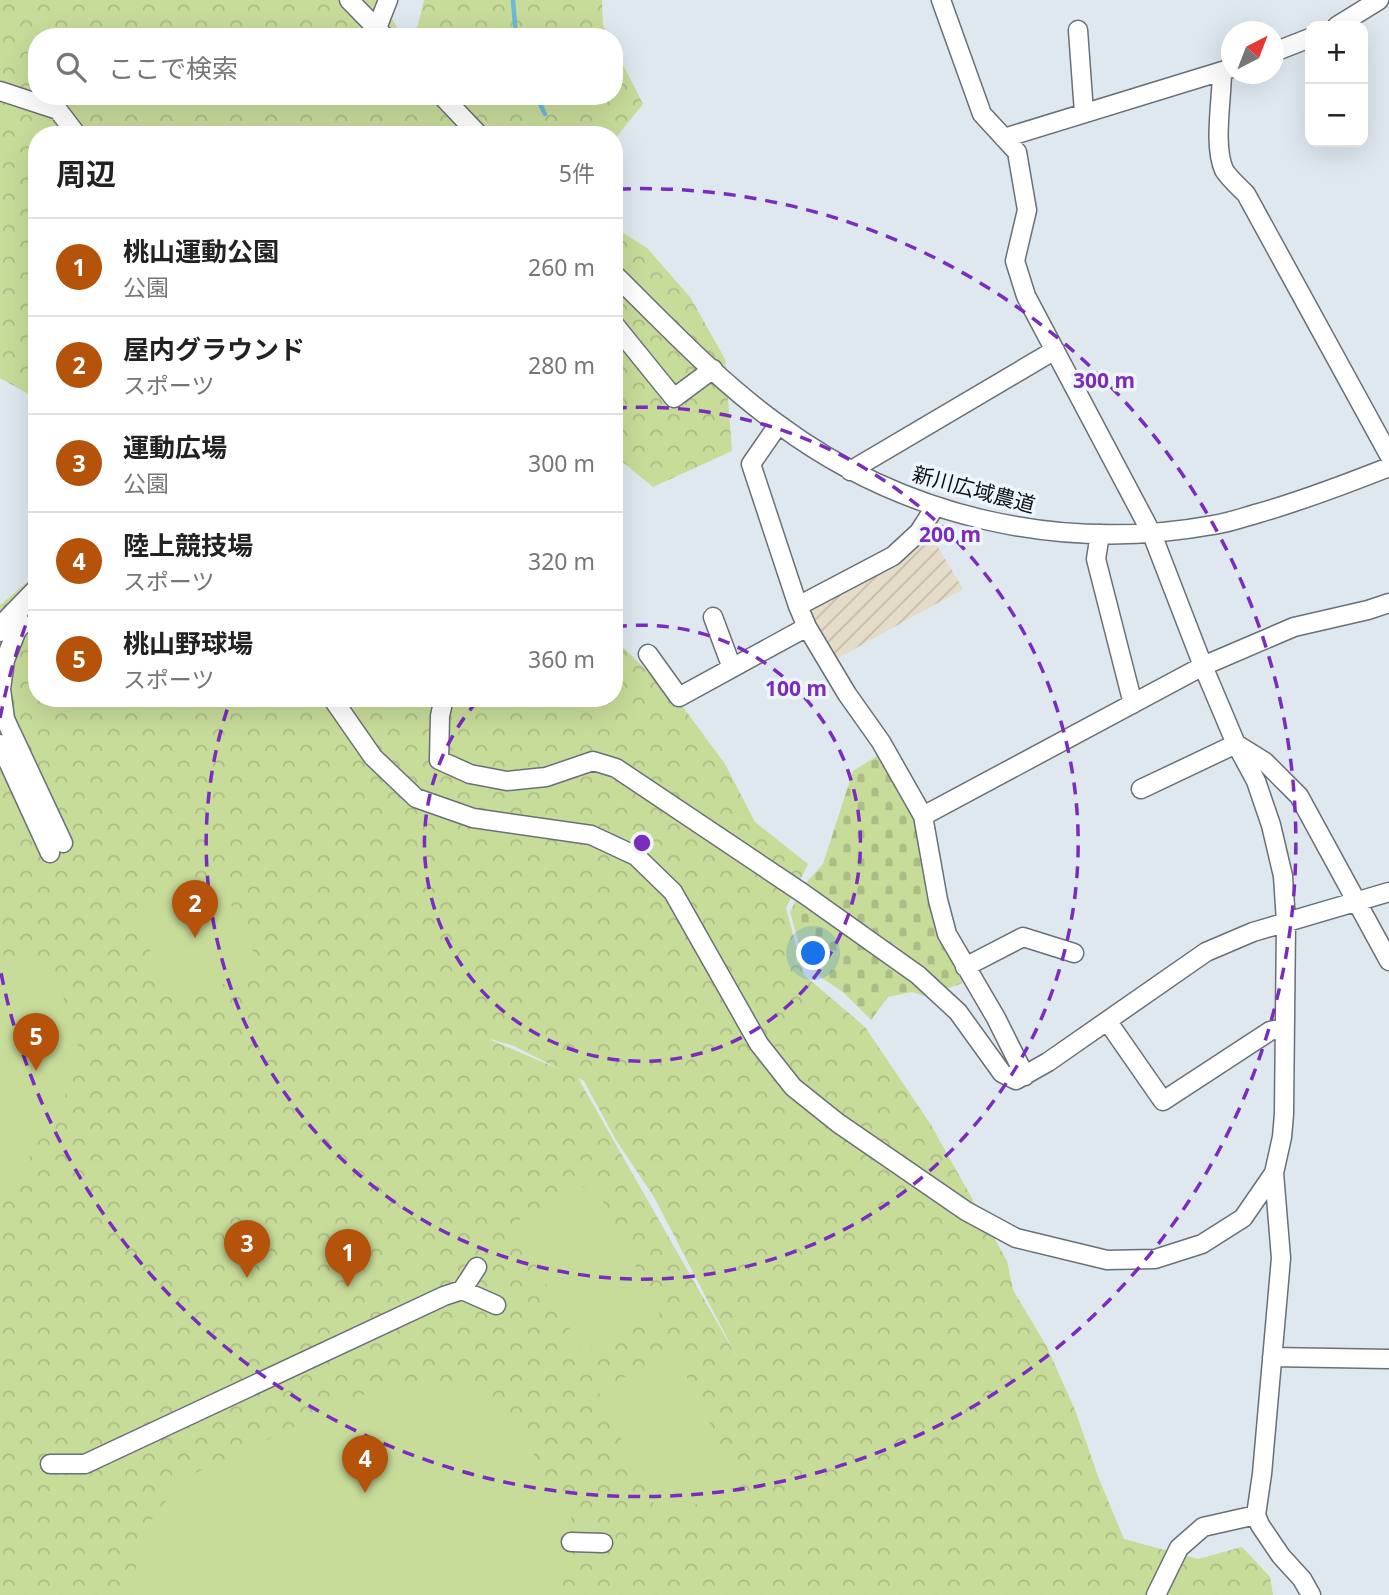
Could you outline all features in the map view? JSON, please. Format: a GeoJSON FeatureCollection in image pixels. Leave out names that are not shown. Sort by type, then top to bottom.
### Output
{"type":"FeatureCollection","features":[{"type":"Feature","properties":{"kind":"street"},"geometry":{"type":"LineString","coordinates":[[349,0],[377,28]]}},
{"type":"Feature","properties":{"kind":"street"},"geometry":{"type":"LineString","coordinates":[[382,28],[387,0]]}},
{"type":"Feature","properties":{"kind":"street"},"geometry":{"type":"LineString","coordinates":[[941,0],[982,114],[1017,152],[1027,210],[1015,261],[1026,296],[1152,534],[1203,666],[1236,744],[1256,781],[1283,876],[1286,922],[1282,1138],[1275,1173],[1280,1258],[1262,1474],[1256,1515],[1281,1556],[1311,1595]]}},
{"type":"Feature","properties":{"kind":"street"},"geometry":{"type":"LineString","coordinates":[[1345,21],[1379,0]]}},
{"type":"Feature","properties":{"kind":"street"},"geometry":{"type":"LineString","coordinates":[[1078,30],[1078,62],[1084,113]]}},
{"type":"Feature","properties":{"kind":"street"},"geometry":{"type":"LineString","coordinates":[[1284,48],[1305,40]]}},
{"type":"Feature","properties":{"kind":"street"},"geometry":{"type":"LineString","coordinates":[[1004,138],[1221,72]]}},
{"type":"Feature","properties":{"kind":"street"},"geometry":{"type":"LineString","coordinates":[[1225,84],[1218,146],[1224,171],[1246,194],[1389,455]]}},
{"type":"Feature","properties":{"kind":"street"},"geometry":{"type":"LineString","coordinates":[[0,91],[28,100]]}},
{"type":"Feature","properties":{"kind":"street"},"geometry":{"type":"LineString","coordinates":[[43,105],[58,110],[70,126]]}},
{"type":"Feature","properties":{"kind":"street"},"geometry":{"type":"LineString","coordinates":[[451,105],[470,126]]}},
{"type":"Feature","properties":{"kind":"street","name":"新川広域農道"},"geometry":{"type":"LineString","coordinates":[[623,283],[735,390],[778,425],[850,471],[935,507],[1071,534],[1152,534],[1216,525],[1314,497],[1389,467]]}},
{"type":"Feature","properties":{"kind":"street"},"geometry":{"type":"LineString","coordinates":[[623,335],[674,398],[713,369]]}},
{"type":"Feature","properties":{"kind":"street"},"geometry":{"type":"LineString","coordinates":[[850,471],[1055,350]]}},
{"type":"Feature","properties":{"kind":"street"},"geometry":{"type":"LineString","coordinates":[[778,425],[751,464],[798,606],[807,627],[847,694],[881,742],[923,816],[947,934],[996,1018],[1025,1076]]}},
{"type":"Feature","properties":{"kind":"street"},"geometry":{"type":"LineString","coordinates":[[798,606],[893,556],[919,532],[935,507]]}},
{"type":"Feature","properties":{"kind":"street"},"geometry":{"type":"LineString","coordinates":[[1100,534],[1096,559],[1133,704]]}},
{"type":"Feature","properties":{"kind":"street"},"geometry":{"type":"LineString","coordinates":[[0,744],[57,848],[5,719],[1,689],[5,660],[5,626],[28,599]]}},
{"type":"Feature","properties":{"kind":"street"},"geometry":{"type":"LineString","coordinates":[[923,816],[1203,666],[1294,626],[1389,603]]}},
{"type":"Feature","properties":{"kind":"street"},"geometry":{"type":"LineString","coordinates":[[5,626],[28,614]]}},
{"type":"Feature","properties":{"kind":"street"},"geometry":{"type":"LineString","coordinates":[[713,617],[732,668]]}},
{"type":"Feature","properties":{"kind":"street"},"geometry":{"type":"LineString","coordinates":[[648,654],[679,697],[807,627]]}},
{"type":"Feature","properties":{"kind":"street"},"geometry":{"type":"LineString","coordinates":[[336,707],[373,757],[416,798],[473,818],[592,835],[636,856],[673,892],[759,1044],[793,1087],[838,1123],[955,1203],[1016,1238],[1107,1260],[1155,1259],[1202,1244],[1243,1218],[1275,1173]]}},
{"type":"Feature","properties":{"kind":"street"},"geometry":{"type":"LineString","coordinates":[[442,707],[439,761],[470,774],[507,780],[546,777],[593,761],[616,768],[773,872],[918,975],[958,1012],[1002,1073],[1016,1080],[1108,1022],[1206,952],[1253,932],[1389,892]]}},
{"type":"Feature","properties":{"kind":"street"},"geometry":{"type":"LineString","coordinates":[[1142,789],[1236,744]]}},
{"type":"Feature","properties":{"kind":"street"},"geometry":{"type":"LineString","coordinates":[[1236,744],[1265,762],[1299,796],[1389,961]]}},
{"type":"Feature","properties":{"kind":"street"},"geometry":{"type":"LineString","coordinates":[[965,967],[1023,937],[1073,953]]}},
{"type":"Feature","properties":{"kind":"street"},"geometry":{"type":"LineString","coordinates":[[1108,1022],[1163,1101],[1270,1031],[1284,1028]]}},
{"type":"Feature","properties":{"kind":"street"},"geometry":{"type":"LineString","coordinates":[[50,1464],[86,1464],[431,1302],[462,1290],[477,1267]]}},
{"type":"Feature","properties":{"kind":"street"},"geometry":{"type":"LineString","coordinates":[[462,1290],[496,1305]]}},
{"type":"Feature","properties":{"kind":"street"},"geometry":{"type":"LineString","coordinates":[[1272,1357],[1389,1359]]}},
{"type":"Feature","properties":{"kind":"street"},"geometry":{"type":"LineString","coordinates":[[1156,1595],[1179,1548],[1203,1527],[1256,1515]]}},
{"type":"Feature","properties":{"kind":"street"},"geometry":{"type":"LineString","coordinates":[[571,1542],[603,1543]]}},
{"type":"Feature","properties":{"kind":"shaded area"},"geometry":{"type":"Polygon","coordinates":[[[930,534],[963,589],[836,659],[806,610],[897,560],[930,534]]]}},
{"type":"Feature","properties":{"kind":"green space"},"geometry":{"type":"Polygon","coordinates":[[[0,0],[382,0],[397,28],[28,28],[28,105],[467,105],[489,126],[28,126],[28,394],[0,378],[0,0]]]}},
{"type":"Feature","properties":{"kind":"green space"},"geometry":{"type":"Polygon","coordinates":[[[424,0],[602,0],[604,28],[417,28],[424,0]]]}},
{"type":"Feature","properties":{"kind":"green space"},"geometry":{"type":"Polygon","coordinates":[[[623,65],[643,104],[623,129],[623,126],[489,126],[467,105],[623,105],[623,65]]]}},
{"type":"Feature","properties":{"kind":"green space"},"geometry":{"type":"Polygon","coordinates":[[[623,233],[647,248],[690,297],[725,359],[732,451],[653,487],[623,462],[623,233]]]}},
{"type":"Feature","properties":{"kind":"green space"},"geometry":{"type":"Polygon","coordinates":[[[28,582],[28,707],[623,707],[623,647],[683,707],[725,764],[755,822],[808,864],[786,908],[804,975],[865,1027],[931,1125],[1007,1261],[1013,1290],[1047,1347],[1075,1410],[1124,1539],[1198,1559],[1242,1547],[1270,1577],[1273,1595],[0,1595],[0,605],[28,582]],[[490,1039],[561,1070],[514,1046],[490,1039]],[[578,1078],[738,1359],[654,1197],[616,1140],[584,1081],[578,1078]]]}},
{"type":"Feature","properties":{"kind":"green space"},"geometry":{"type":"Polygon","coordinates":[[[880,754],[914,819],[936,921],[944,947],[963,983],[925,996],[912,992],[888,997],[871,1020],[844,993],[819,976],[801,951],[790,912],[805,884],[823,864],[853,771],[880,754]]]}},
{"type":"Feature","properties":{"kind":"green space"},"geometry":{"type":"Polygon","coordinates":[[[215,871],[260,966],[176,1007],[131,910],[215,871]]]}},
{"type":"Feature","properties":{"kind":"green space"},"geometry":{"type":"Polygon","coordinates":[[[0,954],[22,958],[63,996],[78,1047],[65,1095],[0,1209],[0,954]]]}},
{"type":"Feature","properties":{"kind":"green space"},"geometry":{"type":"Polygon","coordinates":[[[593,1182],[660,1315],[583,1353],[513,1223],[593,1182]]]}},
{"type":"Feature","properties":{"kind":"green space"},"geometry":{"type":"Polygon","coordinates":[[[674,1351],[739,1483],[662,1521],[598,1391],[674,1351]]]}},
{"type":"Feature","properties":{"kind":"green space"},"geometry":{"type":"Polygon","coordinates":[[[429,1382],[466,1388],[516,1421],[571,1517],[571,1542],[557,1595],[138,1595],[136,1569],[144,1531],[159,1509],[189,1476],[381,1387],[429,1382]]]}},
{"type":"Feature","properties":{"kind":"waterway"},"geometry":{"type":"LineString","coordinates":[[513,0],[515,28]]}},
{"type":"Feature","properties":{"kind":"waterway"},"geometry":{"type":"LineString","coordinates":[[540,105],[545,114]]}},
{"type":"Feature","properties":{"kind":"place","name":"屋内グラウンド"},"geometry":{"type":"Point","coordinates":[195,938]}},
{"type":"Feature","properties":{"kind":"place","name":"桃山野球場"},"geometry":{"type":"Point","coordinates":[36,1071]}},
{"type":"Feature","properties":{"kind":"place","name":"運動広場"},"geometry":{"type":"Point","coordinates":[247,1278]}},
{"type":"Feature","properties":{"kind":"place","name":"桃山運動公園"},"geometry":{"type":"Point","coordinates":[348,1287]}},
{"type":"Feature","properties":{"kind":"place","name":"陸上競技場"},"geometry":{"type":"Point","coordinates":[365,1493]}}]}
